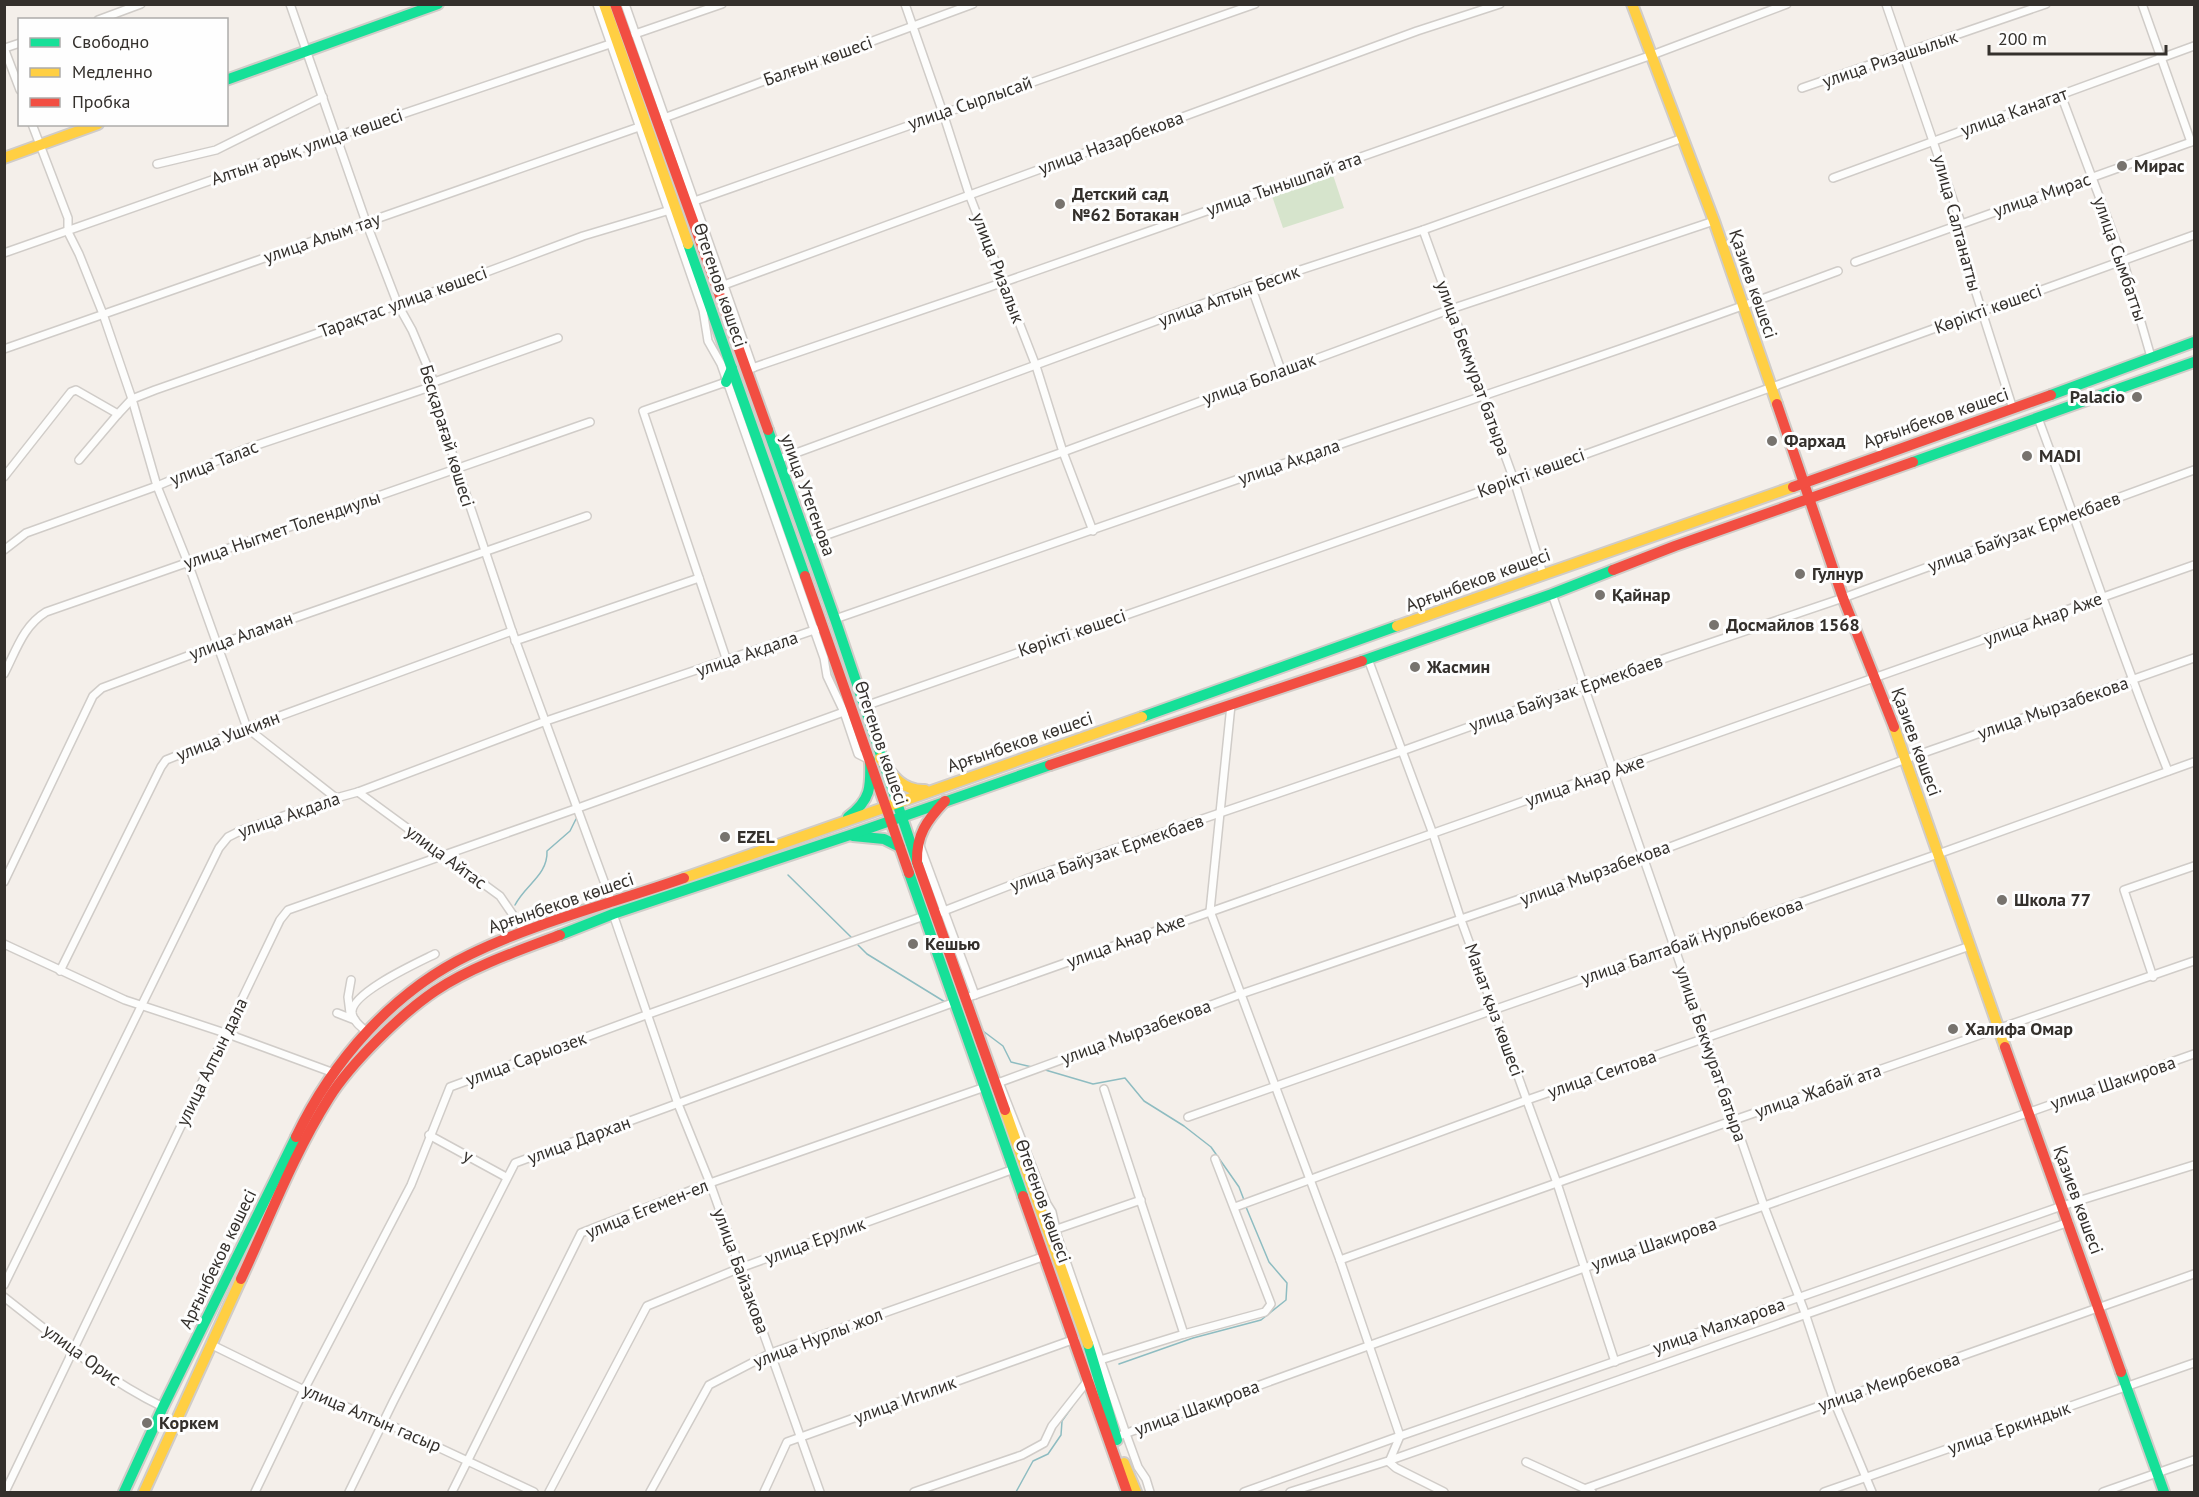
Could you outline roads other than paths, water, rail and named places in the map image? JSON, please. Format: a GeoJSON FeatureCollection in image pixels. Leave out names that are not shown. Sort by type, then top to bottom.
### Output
{"type":"FeatureCollection","features":[{"type":"Feature","properties":{"kind":"main road"},"geometry":{"type":"LineString","coordinates":[[228,79],[418,4]]}},
{"type":"Feature","properties":{"kind":"main road"},"geometry":{"type":"LineString","coordinates":[[228,72],[438,4]]}},
{"type":"Feature","properties":{"kind":"main road"},"geometry":{"type":"LineString","coordinates":[[615,4],[681,206]]}},
{"type":"Feature","properties":{"kind":"main road","name":"Қазиев көшесі"},"geometry":{"type":"LineString","coordinates":[[1632,4],[1714,221],[1843,598],[1906,759],[1998,1028],[2164,1492]]}},
{"type":"Feature","properties":{"kind":"main road","name":"Өтегенов көшесі"},"geometry":{"type":"LineString","coordinates":[[601,7],[681,206],[732,368],[848,710],[875,759]]}},
{"type":"Feature","properties":{"kind":"main road"},"geometry":{"type":"LineString","coordinates":[[611,48],[622,57]]}},
{"type":"Feature","properties":{"kind":"main road"},"geometry":{"type":"LineString","coordinates":[[4,158],[77,126]]}},
{"type":"Feature","properties":{"kind":"main road"},"geometry":{"type":"LineString","coordinates":[[4,152],[92,126]]}},
{"type":"Feature","properties":{"kind":"main road","name":"улица Утегенова"},"geometry":{"type":"LineString","coordinates":[[698,258],[750,369],[777,460],[865,706],[875,759],[891,805]]}},
{"type":"Feature","properties":{"kind":"main road","name":"Арғынбеков көшесі"},"geometry":{"type":"LineString","coordinates":[[144,1492],[312,1117],[378,1040],[406,1013],[437,990],[500,958],[613,909],[836,824],[2013,409],[2194,342]]}},
{"type":"Feature","properties":{"kind":"main road","name":"Арғынбеков көшесі"},"geometry":{"type":"LineString","coordinates":[[659,893],[850,835],[946,800],[1368,659],[1552,594],[1675,546],[2194,362]]}},
{"type":"Feature","properties":{"kind":"main road"},"geometry":{"type":"LineString","coordinates":[[726,382],[732,368]]}},
{"type":"Feature","properties":{"kind":"main road"},"geometry":{"type":"LineString","coordinates":[[875,759],[898,783],[908,789],[918,791],[940,788]]}},
{"type":"Feature","properties":{"kind":"main road"},"geometry":{"type":"LineString","coordinates":[[836,824],[855,812],[867,800],[875,759]]}},
{"type":"Feature","properties":{"kind":"main road"},"geometry":{"type":"LineString","coordinates":[[917,862],[915,847],[917,837],[929,818],[946,800]]}},
{"type":"Feature","properties":{"kind":"main road","name":"Өтегенов көшесі"},"geometry":{"type":"LineString","coordinates":[[891,805],[900,847],[924,916],[965,998],[1064,1292],[1075,1340],[1127,1492]]}},
{"type":"Feature","properties":{"kind":"main road"},"geometry":{"type":"LineString","coordinates":[[895,818],[940,913],[965,998]]}},
{"type":"Feature","properties":{"kind":"main road"},"geometry":{"type":"LineString","coordinates":[[850,835],[884,838],[900,847]]}},
{"type":"Feature","properties":{"kind":"main road","name":"Арғынбеков көшесі"},"geometry":{"type":"LineString","coordinates":[[124,1492],[163,1407],[334,1073],[366,1031],[426,980],[466,956],[524,931],[613,909]]}},
{"type":"Feature","properties":{"kind":"main road","name":"Өтегенов көшесі"},"geometry":{"type":"LineString","coordinates":[[993,1084],[1014,1169],[1045,1256],[1097,1361],[1136,1492]]}},
{"type":"Feature","properties":{"kind":"main road"},"geometry":{"type":"LineString","coordinates":[[169,1396],[184,1403]]}},
{"type":"Feature","properties":{"kind":"street"},"geometry":{"type":"LineString","coordinates":[[103,18],[141,4]]}},
{"type":"Feature","properties":{"kind":"street","name":"Бесқарағай көшесі"},"geometry":{"type":"LineString","coordinates":[[290,4],[366,222],[398,305],[412,330],[432,384],[483,551],[613,909]]}},
{"type":"Feature","properties":{"kind":"street"},"geometry":{"type":"LineString","coordinates":[[625,4],[663,118],[708,341],[721,364],[819,629]]}},
{"type":"Feature","properties":{"kind":"street"},"geometry":{"type":"LineString","coordinates":[[635,34],[722,4]]}},
{"type":"Feature","properties":{"kind":"street","name":"улица Ризалык"},"geometry":{"type":"LineString","coordinates":[[905,4],[944,113],[969,194],[1036,366],[1063,452],[1093,531]]}},
{"type":"Feature","properties":{"kind":"street","name":"Балғын көшесі"},"geometry":{"type":"LineString","coordinates":[[663,118],[973,4]]}},
{"type":"Feature","properties":{"kind":"street","name":"улица Сырлысай"},"geometry":{"type":"LineString","coordinates":[[681,206],[1255,4]]}},
{"type":"Feature","properties":{"kind":"street","name":"улица Назарбекова"},"geometry":{"type":"LineString","coordinates":[[724,285],[1417,31],[1500,4]]}},
{"type":"Feature","properties":{"kind":"street","name":"улица Тынышпай ата"},"geometry":{"type":"LineString","coordinates":[[750,369],[1652,55],[1787,4]]}},
{"type":"Feature","properties":{"kind":"street","name":"улица Салтанатты"},"geometry":{"type":"LineString","coordinates":[[1886,4],[1961,223],[1957,233],[2013,409]]}},
{"type":"Feature","properties":{"kind":"street","name":"улица Ризашылык"},"geometry":{"type":"LineString","coordinates":[[1802,88],[1904,55],[2046,4]]}},
{"type":"Feature","properties":{"kind":"street"},"geometry":{"type":"LineString","coordinates":[[2142,4],[2193,141]]}},
{"type":"Feature","properties":{"kind":"street"},"geometry":{"type":"LineString","coordinates":[[601,7],[611,48],[639,127],[724,285],[750,369]]}},
{"type":"Feature","properties":{"kind":"street","name":"улица Канагат"},"geometry":{"type":"LineString","coordinates":[[1833,178],[2194,46]]}},
{"type":"Feature","properties":{"kind":"street"},"geometry":{"type":"LineString","coordinates":[[4,48],[18,85]]}},
{"type":"Feature","properties":{"kind":"street","name":"Алтын арық улица көшесі"},"geometry":{"type":"LineString","coordinates":[[4,253],[337,136],[611,48]]}},
{"type":"Feature","properties":{"kind":"street","name":"улица Сымбатты"},"geometry":{"type":"LineString","coordinates":[[2061,95],[2123,260],[2151,357]]}},
{"type":"Feature","properties":{"kind":"street"},"geometry":{"type":"LineString","coordinates":[[158,164],[216,150],[323,97]]}},
{"type":"Feature","properties":{"kind":"street"},"geometry":{"type":"LineString","coordinates":[[33,126],[68,218],[68,232],[103,314],[132,399],[157,486],[188,563],[247,728],[336,798]]}},
{"type":"Feature","properties":{"kind":"street","name":"улица Алым тау"},"geometry":{"type":"LineString","coordinates":[[5,349],[639,127]]}},
{"type":"Feature","properties":{"kind":"street","name":"улица Алтын Бесик"},"geometry":{"type":"LineString","coordinates":[[777,460],[1251,286],[1423,230],[1683,138]]}},
{"type":"Feature","properties":{"kind":"street","name":"улица Мирас"},"geometry":{"type":"LineString","coordinates":[[1856,262],[2193,141]]}},
{"type":"Feature","properties":{"kind":"street","name":"Тарақтас улица көшесі"},"geometry":{"type":"LineString","coordinates":[[132,399],[398,305],[583,236],[681,206]]}},
{"type":"Feature","properties":{"kind":"street","name":"улица Болашак"},"geometry":{"type":"LineString","coordinates":[[807,542],[1063,452],[1451,309],[1714,221]]}},
{"type":"Feature","properties":{"kind":"street","name":"улица Бекмурат батыра"},"geometry":{"type":"LineString","coordinates":[[1423,230],[1514,480],[1543,574]]}},
{"type":"Feature","properties":{"kind":"street","name":"Көрікті көшесі"},"geometry":{"type":"LineString","coordinates":[[865,706],[1514,480],[2194,235]]}},
{"type":"Feature","properties":{"kind":"street","name":"улица Акдала"},"geometry":{"type":"LineString","coordinates":[[835,619],[1484,397],[1838,271]]}},
{"type":"Feature","properties":{"kind":"street"},"geometry":{"type":"LineString","coordinates":[[1251,286],[1281,370]]}},
{"type":"Feature","properties":{"kind":"street","name":"улица Талас"},"geometry":{"type":"LineString","coordinates":[[6,545],[26,533],[157,486],[245,449],[558,338]]}},
{"type":"Feature","properties":{"kind":"street"},"geometry":{"type":"LineString","coordinates":[[726,382],[643,411],[727,661]]}},
{"type":"Feature","properties":{"kind":"street"},"geometry":{"type":"LineString","coordinates":[[4,477],[71,392],[76,390],[118,414]]}},
{"type":"Feature","properties":{"kind":"street"},"geometry":{"type":"LineString","coordinates":[[79,460],[132,399]]}},
{"type":"Feature","properties":{"kind":"street"},"geometry":{"type":"LineString","coordinates":[[2037,418],[2132,681],[2168,771]]}},
{"type":"Feature","properties":{"kind":"street","name":"улица Ныгмет Толендиулы"},"geometry":{"type":"LineString","coordinates":[[4,674],[27,628],[34,619],[46,612],[590,422]]}},
{"type":"Feature","properties":{"kind":"street","name":"улица Байузак Ермекбаев"},"geometry":{"type":"LineString","coordinates":[[940,913],[1029,878],[1843,598],[2194,470]]}},
{"type":"Feature","properties":{"kind":"street","name":"улица Аламан"},"geometry":{"type":"LineString","coordinates":[[4,882],[93,696],[108,685],[587,516]]}},
{"type":"Feature","properties":{"kind":"street","name":"улица Анар Аже"},"geometry":{"type":"LineString","coordinates":[[965,998],[2194,565]]}},
{"type":"Feature","properties":{"kind":"street"},"geometry":{"type":"LineString","coordinates":[[515,641],[699,578]]}},
{"type":"Feature","properties":{"kind":"street","name":"улица Бекмурат батыра"},"geometry":{"type":"LineString","coordinates":[[1552,594],[1764,1206],[1805,1313],[1834,1401],[1872,1492]]}},
{"type":"Feature","properties":{"kind":"street","name":"улица Акдала"},"geometry":{"type":"LineString","coordinates":[[4,1285],[219,848],[228,837],[242,830],[358,792],[546,721],[819,629]]}},
{"type":"Feature","properties":{"kind":"street","name":"улица Ушкиян"},"geometry":{"type":"LineString","coordinates":[[60,971],[161,767],[173,756],[512,631]]}},
{"type":"Feature","properties":{"kind":"street","name":"улица Мырзабекова"},"geometry":{"type":"LineString","coordinates":[[993,1084],[1241,994],[1643,856],[1906,759],[2194,658]]}},
{"type":"Feature","properties":{"kind":"street","name":"Манат қыз көшесі"},"geometry":{"type":"LineString","coordinates":[[1368,659],[1557,1183],[1615,1362]]}},
{"type":"Feature","properties":{"kind":"street"},"geometry":{"type":"LineString","coordinates":[[1231,705],[1210,911],[1311,1179],[1400,1436],[1388,1461],[1396,1468],[1444,1492]]}},
{"type":"Feature","properties":{"kind":"street"},"geometry":{"type":"LineString","coordinates":[[578,808],[848,710]]}},
{"type":"Feature","properties":{"kind":"street","name":"улица Балтабай Нурлыбекова"},"geometry":{"type":"LineString","coordinates":[[1188,1118],[2194,762]]}},
{"type":"Feature","properties":{"kind":"street","name":"улица Айтас"},"geometry":{"type":"LineString","coordinates":[[358,792],[500,896],[524,931]]}},
{"type":"Feature","properties":{"kind":"street","name":"улица Алтын дала"},"geometry":{"type":"LineString","coordinates":[[5,1492],[225,1033],[280,920],[288,910],[578,808]]}},
{"type":"Feature","properties":{"kind":"street"},"geometry":{"type":"LineString","coordinates":[[917,837],[940,913]]}},
{"type":"Feature","properties":{"kind":"street"},"geometry":{"type":"LineString","coordinates":[[2153,977],[2124,890],[2194,866]]}},
{"type":"Feature","properties":{"kind":"street","name":"улица Байзакова"},"geometry":{"type":"LineString","coordinates":[[613,909],[646,1015],[710,1183],[820,1492]]}},
{"type":"Feature","properties":{"kind":"street","name":"улица Сарыозек"},"geometry":{"type":"LineString","coordinates":[[255,1492],[304,1390],[411,1185],[450,1087],[924,916]]}},
{"type":"Feature","properties":{"kind":"street"},"geometry":{"type":"LineString","coordinates":[[4,944],[140,1006],[225,1033],[334,1073]]}},
{"type":"Feature","properties":{"kind":"street","name":"улица Сеитова"},"geometry":{"type":"LineString","coordinates":[[1242,1204],[1527,1100],[1970,946]]}},
{"type":"Feature","properties":{"kind":"street"},"geometry":{"type":"LineString","coordinates":[[353,1018],[353,1008],[358,1001],[381,982],[406,967],[435,954]]}},
{"type":"Feature","properties":{"kind":"street","name":"улица Жабай ата"},"geometry":{"type":"LineString","coordinates":[[1340,1260],[1734,1120],[2194,961]]}},
{"type":"Feature","properties":{"kind":"street"},"geometry":{"type":"LineString","coordinates":[[351,980],[348,997],[350,1014],[366,1031]]}},
{"type":"Feature","properties":{"kind":"street","name":"улица Дархан"},"geometry":{"type":"LineString","coordinates":[[349,1492],[515,1163],[965,998]]}},
{"type":"Feature","properties":{"kind":"street"},"geometry":{"type":"LineString","coordinates":[[337,1013],[353,1018]]}},
{"type":"Feature","properties":{"kind":"street","name":"улица Шакирова"},"geometry":{"type":"LineString","coordinates":[[1121,1436],[1584,1268],[2194,1054]]}},
{"type":"Feature","properties":{"kind":"street"},"geometry":{"type":"LineString","coordinates":[[993,1084],[1057,1229],[1097,1361],[1265,1312],[1270,1304],[1242,1204],[1215,1159]]}},
{"type":"Feature","properties":{"kind":"street","name":"улица Егемен-ел"},"geometry":{"type":"LineString","coordinates":[[452,1492],[581,1233],[710,1183],[993,1084]]}},
{"type":"Feature","properties":{"kind":"street"},"geometry":{"type":"LineString","coordinates":[[1104,1089],[1184,1334]]}},
{"type":"Feature","properties":{"kind":"street","name":"у"},"geometry":{"type":"LineString","coordinates":[[429,1135],[506,1177]]}},
{"type":"Feature","properties":{"kind":"street","name":"улица Малхарова"},"geometry":{"type":"LineString","coordinates":[[1244,1492],[2062,1206],[2194,1165]]}},
{"type":"Feature","properties":{"kind":"street","name":"улица Ерулик"},"geometry":{"type":"LineString","coordinates":[[549,1492],[647,1306],[740,1268],[1014,1169]]}},
{"type":"Feature","properties":{"kind":"street"},"geometry":{"type":"LineString","coordinates":[[1057,1229],[1141,1200]]}},
{"type":"Feature","properties":{"kind":"street","name":"улица Малхарова"},"geometry":{"type":"LineString","coordinates":[[1290,1492],[1388,1461],[2069,1222]]}},
{"type":"Feature","properties":{"kind":"street","name":"улица Нурлы жол"},"geometry":{"type":"LineString","coordinates":[[650,1492],[709,1385],[771,1353],[1045,1256]]}},
{"type":"Feature","properties":{"kind":"street","name":"улица Меирбекова"},"geometry":{"type":"LineString","coordinates":[[1584,1489],[2194,1274]]}},
{"type":"Feature","properties":{"kind":"street","name":"улица Орис"},"geometry":{"type":"LineString","coordinates":[[4,1297],[102,1372],[163,1407]]}},
{"type":"Feature","properties":{"kind":"street","name":"улица Игилик"},"geometry":{"type":"LineString","coordinates":[[764,1492],[787,1442],[1075,1340]]}},
{"type":"Feature","properties":{"kind":"street","name":"улица Алтын гасыр"},"geometry":{"type":"LineString","coordinates":[[210,1344],[304,1390],[384,1422],[534,1492]]}},
{"type":"Feature","properties":{"kind":"street","name":"улица Еркиндык"},"geometry":{"type":"LineString","coordinates":[[1824,1492],[2194,1363]]}},
{"type":"Feature","properties":{"kind":"street"},"geometry":{"type":"LineString","coordinates":[[914,1492],[1022,1455],[1044,1443],[1052,1426],[1089,1379]]}},
{"type":"Feature","properties":{"kind":"street"},"geometry":{"type":"LineString","coordinates":[[1121,1436],[1146,1479],[1150,1492]]}},
{"type":"Feature","properties":{"kind":"street"},"geometry":{"type":"LineString","coordinates":[[2103,1492],[2194,1460]]}},
{"type":"Feature","properties":{"kind":"street"},"geometry":{"type":"LineString","coordinates":[[1526,1462],[1592,1492]]}},
{"type":"Feature","properties":{"kind":"waterway"},"geometry":{"type":"LineString","coordinates":[[515,905],[544,867],[547,851],[570,831],[576,819]]}},
{"type":"Feature","properties":{"kind":"waterway"},"geometry":{"type":"LineString","coordinates":[[788,875],[851,937]]}},
{"type":"Feature","properties":{"kind":"waterway"},"geometry":{"type":"LineString","coordinates":[[858,945],[867,954],[945,1002]]}},
{"type":"Feature","properties":{"kind":"waterway"},"geometry":{"type":"LineString","coordinates":[[983,1031],[1003,1046],[1011,1062],[1032,1067]]}},
{"type":"Feature","properties":{"kind":"waterway"},"geometry":{"type":"LineString","coordinates":[[1042,1069],[1093,1084],[1125,1078],[1144,1101],[1184,1126],[1211,1147],[1239,1187],[1244,1200]]}},
{"type":"Feature","properties":{"kind":"waterway"},"geometry":{"type":"LineString","coordinates":[[1119,1364],[1193,1338],[1261,1320],[1286,1300],[1287,1283],[1269,1262],[1246,1207]]}},
{"type":"Feature","properties":{"kind":"waterway"},"geometry":{"type":"LineString","coordinates":[[1016,1492],[1033,1461],[1048,1454],[1061,1435],[1062,1421],[1072,1407]]}},
{"type":"Feature","properties":{"kind":"place","name":"Мирас"},"geometry":{"type":"Point","coordinates":[2122,166]}},
{"type":"Feature","properties":{"kind":"place","name":"Детский сад №62 Ботакан"},"geometry":{"type":"Point","coordinates":[1060,204]}},
{"type":"Feature","properties":{"kind":"place","name":"Palacio"},"geometry":{"type":"Point","coordinates":[2137,397]}},
{"type":"Feature","properties":{"kind":"place","name":"Фархад"},"geometry":{"type":"Point","coordinates":[1772,441]}},
{"type":"Feature","properties":{"kind":"place","name":"MADI"},"geometry":{"type":"Point","coordinates":[2027,456]}},
{"type":"Feature","properties":{"kind":"place","name":"Гулнур"},"geometry":{"type":"Point","coordinates":[1800,574]}},
{"type":"Feature","properties":{"kind":"place","name":"Қайнар"},"geometry":{"type":"Point","coordinates":[1600,595]}},
{"type":"Feature","properties":{"kind":"place","name":"Досмайлов 1568"},"geometry":{"type":"Point","coordinates":[1714,625]}},
{"type":"Feature","properties":{"kind":"place","name":"Жасмин"},"geometry":{"type":"Point","coordinates":[1415,667]}},
{"type":"Feature","properties":{"kind":"place","name":"EZEL"},"geometry":{"type":"Point","coordinates":[725,837]}},
{"type":"Feature","properties":{"kind":"place","name":"Школа 77"},"geometry":{"type":"Point","coordinates":[2002,900]}},
{"type":"Feature","properties":{"kind":"place","name":"Кешью"},"geometry":{"type":"Point","coordinates":[913,944]}},
{"type":"Feature","properties":{"kind":"place","name":"Халифа Омар"},"geometry":{"type":"Point","coordinates":[1953,1029]}},
{"type":"Feature","properties":{"kind":"place","name":"Коркем"},"geometry":{"type":"Point","coordinates":[147,1423]}}]}
